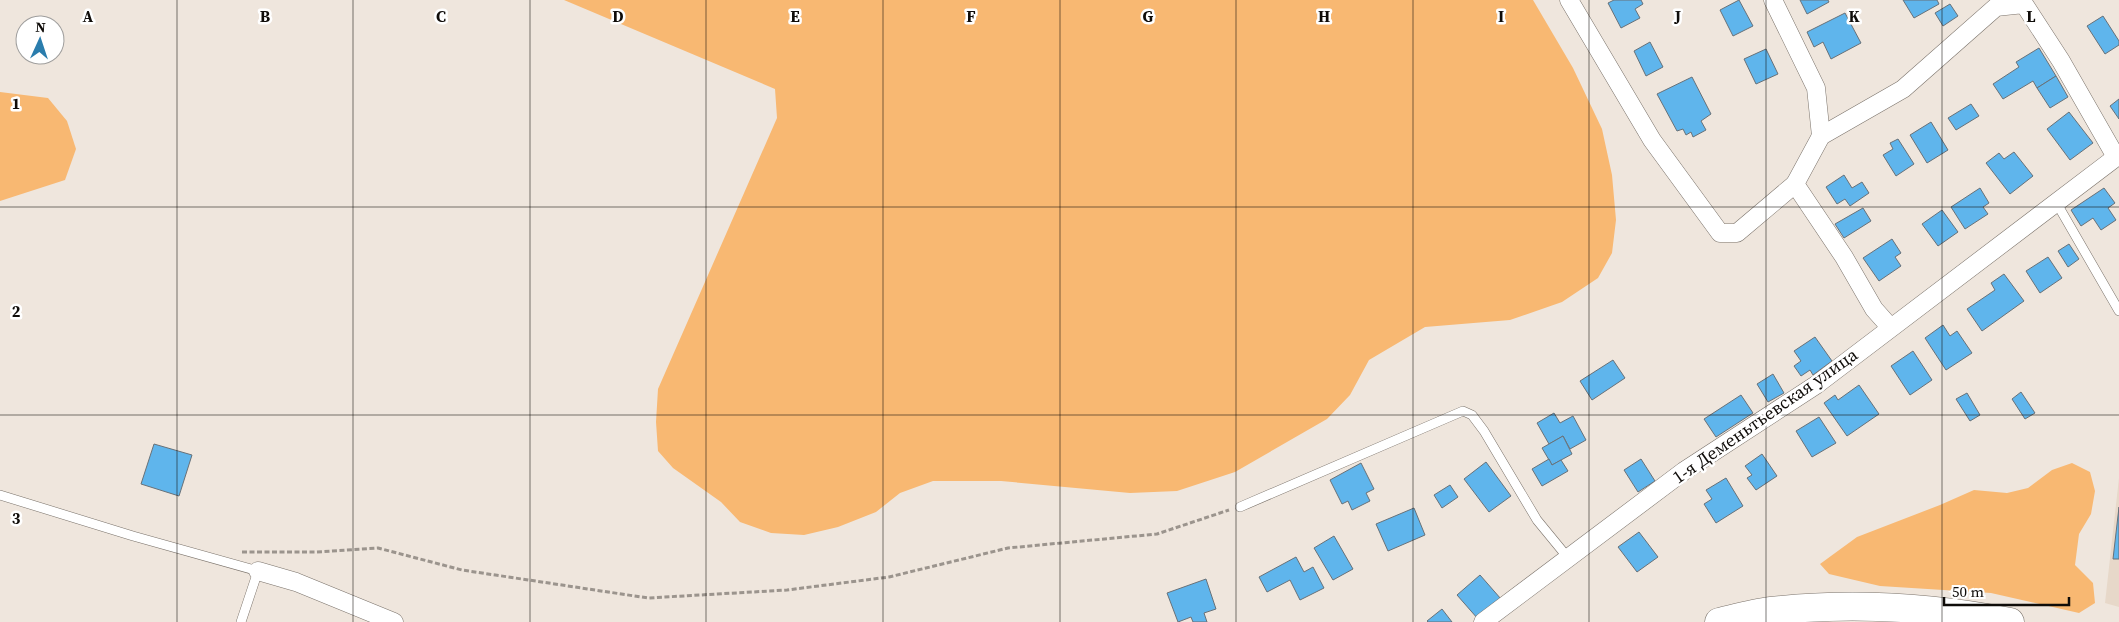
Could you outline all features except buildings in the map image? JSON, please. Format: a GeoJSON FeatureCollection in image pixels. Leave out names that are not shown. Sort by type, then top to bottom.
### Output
{"type":"FeatureCollection","features":[{"type":"Feature","properties":{"kind":"highway"},"geometry":{"type":"LineString","coordinates":[[1719,622],[1769,612],[1827,606],[1915,609],[2010,622]]}},
{"type":"Feature","properties":{"kind":"street"},"geometry":{"type":"LineString","coordinates":[[1569,0],[1652,140],[1720,233],[1737,232],[1795,184],[1822,136],[1903,88],[1989,3],[2024,4],[2118,156]]}},
{"type":"Feature","properties":{"kind":"street"},"geometry":{"type":"LineString","coordinates":[[1773,0],[1816,88],[1822,136]]}},
{"type":"Feature","properties":{"kind":"street","name":"1-я Деменьтьевская улица"},"geometry":{"type":"LineString","coordinates":[[1483,622],[1684,471],[1816,385],[1890,327],[2118,156]]}},
{"type":"Feature","properties":{"kind":"street"},"geometry":{"type":"LineString","coordinates":[[1795,184],[1844,258],[1874,309],[1890,327]]}},
{"type":"Feature","properties":{"kind":"street"},"geometry":{"type":"LineString","coordinates":[[258,572],[296,582],[394,622]]}},
{"type":"Feature","properties":{"kind":"lane"},"geometry":{"type":"LineString","coordinates":[[2056,202],[2119,312]]}},
{"type":"Feature","properties":{"kind":"lane"},"geometry":{"type":"LineString","coordinates":[[1240,507],[1463,411],[1472,415],[1484,431],[1537,520],[1569,559]]}},
{"type":"Feature","properties":{"kind":"lane"},"geometry":{"type":"LineString","coordinates":[[0,495],[132,536],[258,572],[241,622]]}},
{"type":"Feature","properties":{"kind":"path"},"geometry":{"type":"LineString","coordinates":[[240,552],[317,552],[378,548],[462,570],[648,598],[787,590],[889,577],[1008,548],[1157,534],[1240,507]]}},
{"type":"Feature","properties":{"kind":"shaded area"},"geometry":{"type":"Polygon","coordinates":[[[564,0],[1533,0],[1573,68],[1602,129],[1612,175],[1616,220],[1612,253],[1598,278],[1562,302],[1510,320],[1425,327],[1369,360],[1350,395],[1327,419],[1235,472],[1177,491],[1130,493],[1001,481],[933,481],[900,493],[876,512],[838,527],[804,535],[771,533],[740,522],[721,502],[673,468],[658,451],[656,422],[658,389],[777,118],[775,89],[564,0]]]}},
{"type":"Feature","properties":{"kind":"shaded area"},"geometry":{"type":"Polygon","coordinates":[[[0,92],[48,98],[67,121],[76,149],[65,180],[0,201],[0,92]]]}},
{"type":"Feature","properties":{"kind":"shaded area"},"geometry":{"type":"Polygon","coordinates":[[[2072,463],[2090,472],[2095,491],[2091,514],[2079,534],[2075,565],[2093,583],[2095,603],[2079,613],[1991,593],[1880,586],[1829,574],[1820,564],[1857,537],[1974,490],[2007,493],[2028,488],[2052,470],[2072,463]]]}},
{"type":"Feature","properties":{"kind":"shaded area"},"geometry":{"type":"Polygon","coordinates":[[[2119,478],[2119,607],[2105,603],[2119,478]]]}}]}
